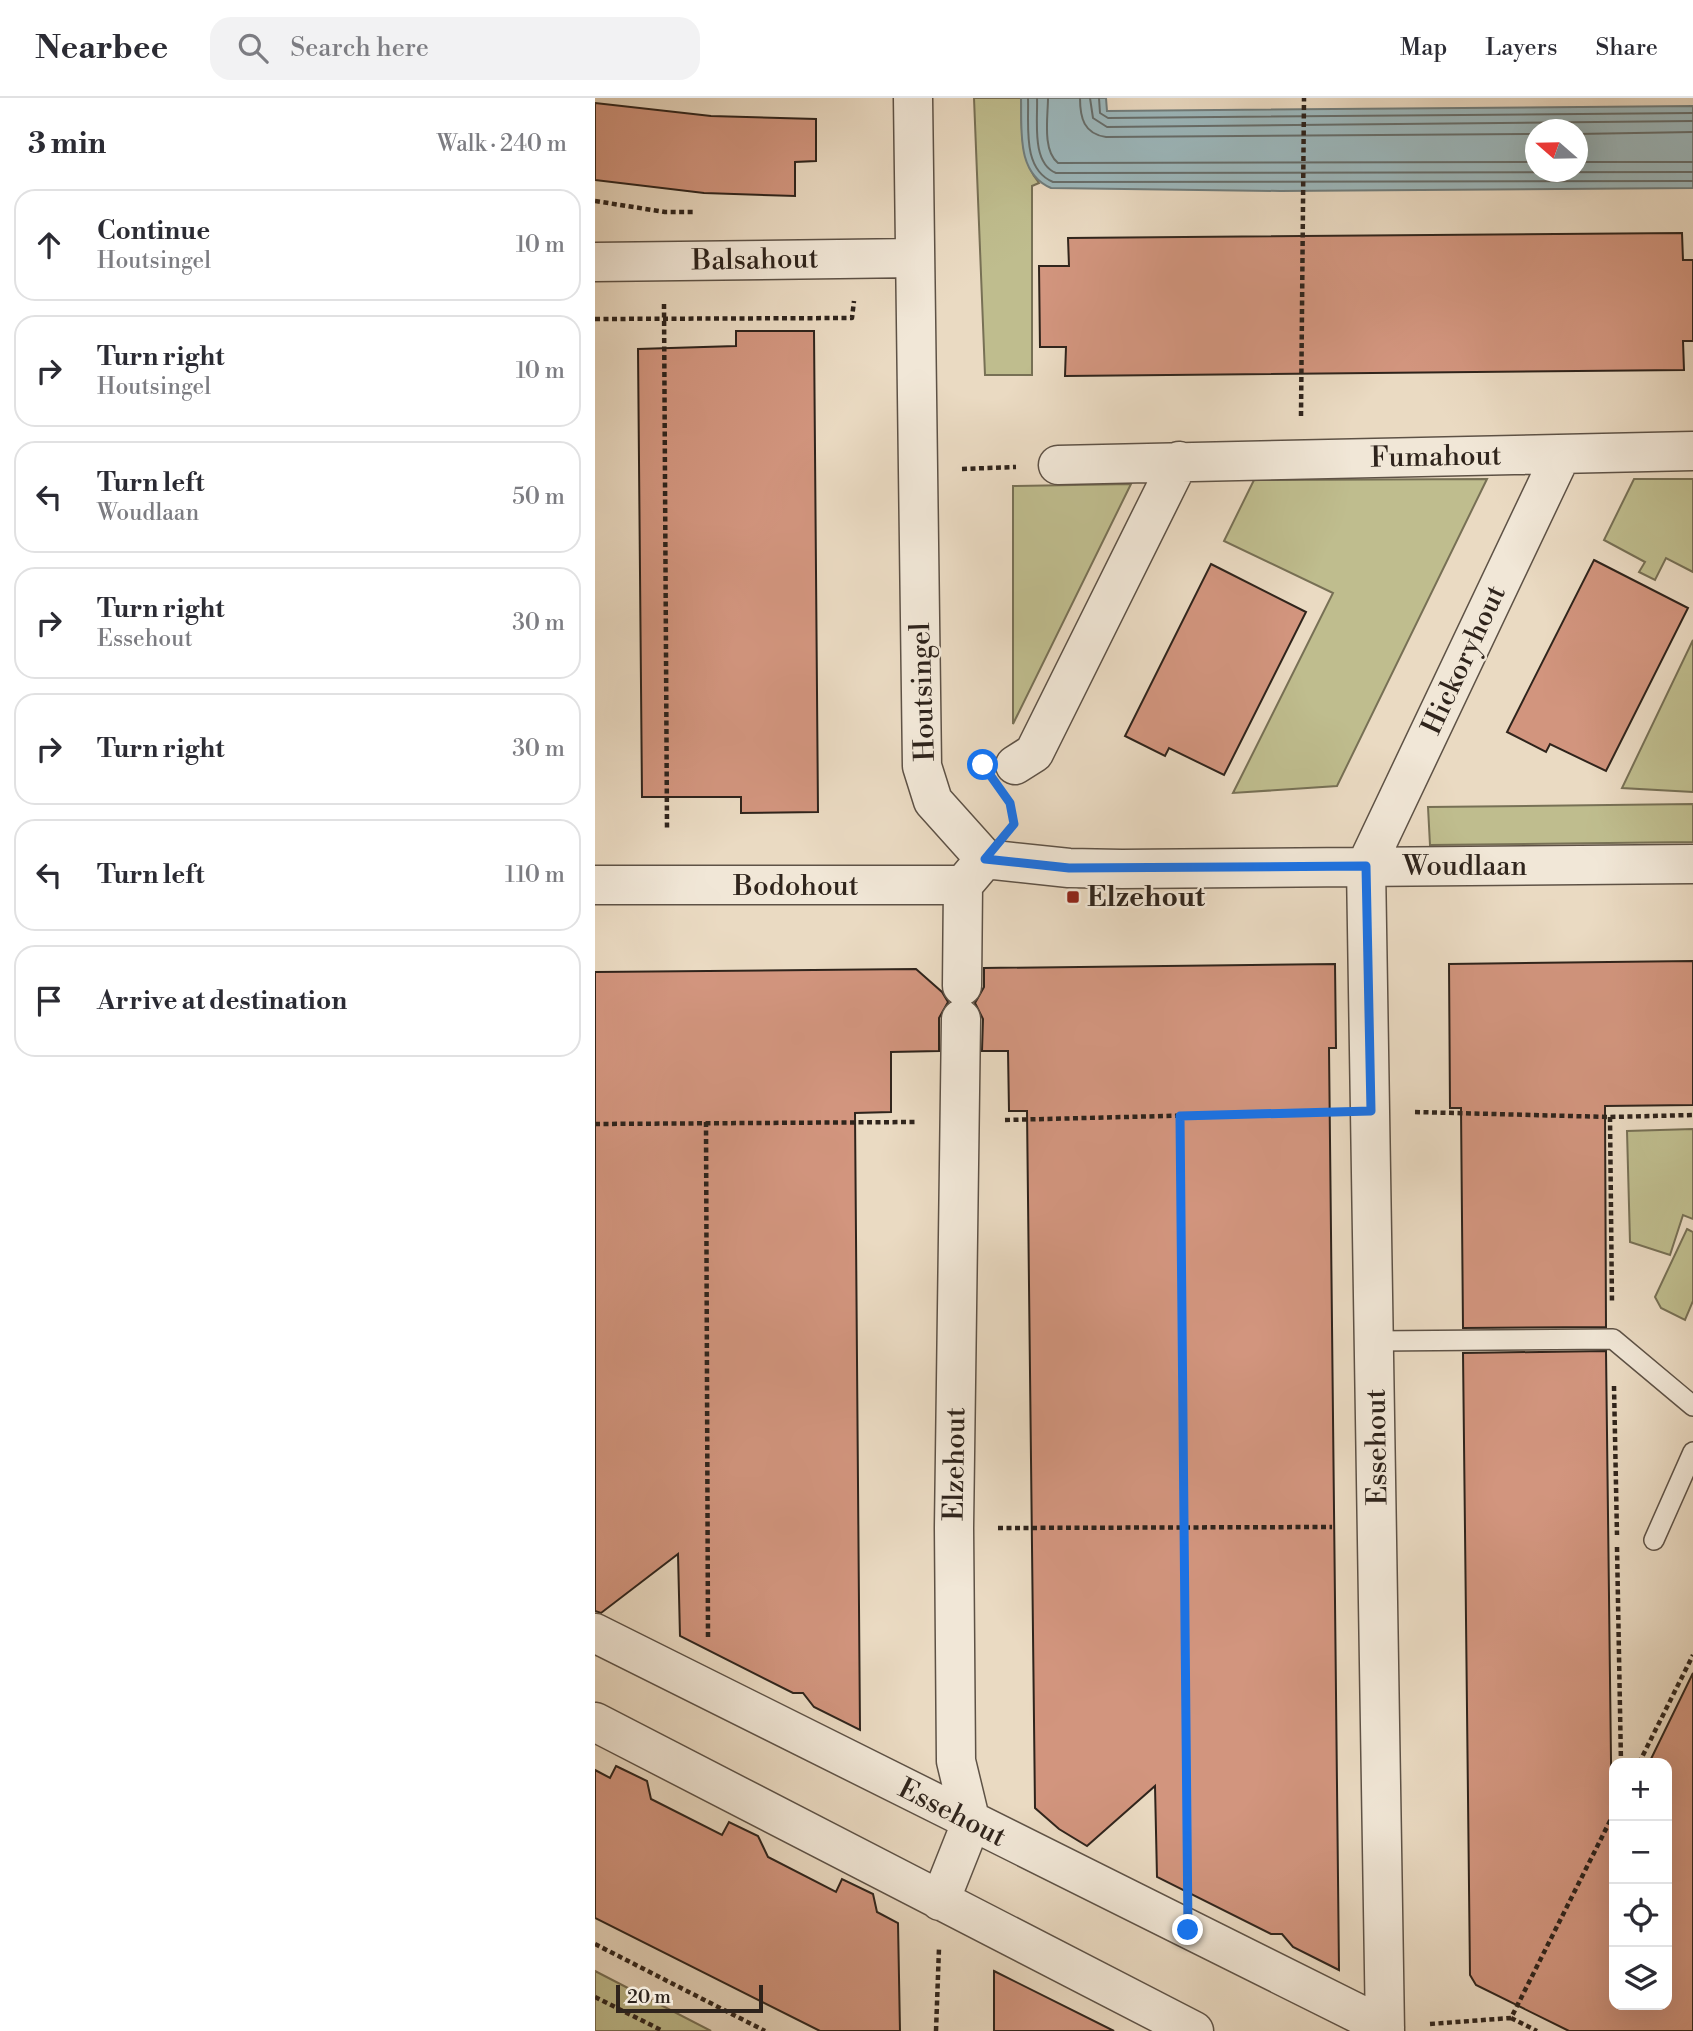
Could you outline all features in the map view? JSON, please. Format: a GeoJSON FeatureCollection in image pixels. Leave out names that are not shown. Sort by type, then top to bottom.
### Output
{"type":"FeatureCollection","features":[{"type":"Feature","properties":{"kind":"street","name":"Houtsingel"},"geometry":{"type":"LineString","coordinates":[[913,98],[922,766],[933,801],[974,872]]}},
{"type":"Feature","properties":{"kind":"street","name":"Balsahout"},"geometry":{"type":"LineString","coordinates":[[595,262],[915,258]]}},
{"type":"Feature","properties":{"kind":"street","name":"Fumahout"},"geometry":{"type":"LineString","coordinates":[[1058,465],[1693,452]]}},
{"type":"Feature","properties":{"kind":"street","name":"Hickoryhout"},"geometry":{"type":"LineString","coordinates":[[1366,866],[1561,454]]}},
{"type":"Feature","properties":{"kind":"street"},"geometry":{"type":"LineString","coordinates":[[1015,765],[1034,753],[1179,461]]}},
{"type":"Feature","properties":{"kind":"street","name":"Woudlaan"},"geometry":{"type":"LineString","coordinates":[[974,872],[1069,868],[1693,864]]}},
{"type":"Feature","properties":{"kind":"street","name":"Essehout"},"geometry":{"type":"LineString","coordinates":[[595,1633],[1385,2029],[1366,866]]}},
{"type":"Feature","properties":{"kind":"street","name":"Bodohout"},"geometry":{"type":"LineString","coordinates":[[595,885],[974,872]]}},
{"type":"Feature","properties":{"kind":"street","name":"Elzehout"},"geometry":{"type":"LineString","coordinates":[[971,1823],[955,1761],[954,1528],[961,1003],[974,872]]}},
{"type":"Feature","properties":{"kind":"street"},"geometry":{"type":"LineString","coordinates":[[595,1722],[1194,2031]]}},
{"type":"Feature","properties":{"kind":"street"},"geometry":{"type":"LineString","coordinates":[[940,1901],[971,1823]]}},
{"type":"Feature","properties":{"kind":"lane"},"geometry":{"type":"LineString","coordinates":[[1375,1341],[1613,1339],[1693,1406]]}},
{"type":"Feature","properties":{"kind":"lane"},"geometry":{"type":"LineString","coordinates":[[1654,1540],[1693,1452]]}},
{"type":"Feature","properties":{"kind":"path"},"geometry":{"type":"LineString","coordinates":[[1300,460],[1304,98]]}},
{"type":"Feature","properties":{"kind":"path"},"geometry":{"type":"LineString","coordinates":[[595,201],[665,212],[706,212]]}},
{"type":"Feature","properties":{"kind":"path"},"geometry":{"type":"LineString","coordinates":[[595,319],[852,317],[857,259]]}},
{"type":"Feature","properties":{"kind":"path"},"geometry":{"type":"LineString","coordinates":[[664,261],[667,828]]}},
{"type":"Feature","properties":{"kind":"path"},"geometry":{"type":"LineString","coordinates":[[961,456],[961,483]]}},
{"type":"Feature","properties":{"kind":"path"},"geometry":{"type":"LineString","coordinates":[[961,469],[1058,465]]}},
{"type":"Feature","properties":{"kind":"path"},"geometry":{"type":"LineString","coordinates":[[595,1124],[960,1122],[1371,1111],[1609,1117],[1693,1115]]}},
{"type":"Feature","properties":{"kind":"path"},"geometry":{"type":"LineString","coordinates":[[1180,1116],[1188,1930]]}},
{"type":"Feature","properties":{"kind":"path"},"geometry":{"type":"LineString","coordinates":[[1609,1117],[1621,1758]]}},
{"type":"Feature","properties":{"kind":"path"},"geometry":{"type":"LineString","coordinates":[[706,1122],[708,1689]]}},
{"type":"Feature","properties":{"kind":"path"},"geometry":{"type":"LineString","coordinates":[[954,1528],[1378,1527]]}},
{"type":"Feature","properties":{"kind":"path"},"geometry":{"type":"LineString","coordinates":[[1642,1758],[1693,1655]]}},
{"type":"Feature","properties":{"kind":"path"},"geometry":{"type":"LineString","coordinates":[[1511,2018],[1610,1821]]}},
{"type":"Feature","properties":{"kind":"path"},"geometry":{"type":"LineString","coordinates":[[936,2031],[940,1901]]}},
{"type":"Feature","properties":{"kind":"path"},"geometry":{"type":"LineString","coordinates":[[595,1944],[765,2031]]}},
{"type":"Feature","properties":{"kind":"path"},"geometry":{"type":"LineString","coordinates":[[595,1997],[663,2031]]}},
{"type":"Feature","properties":{"kind":"path"},"geometry":{"type":"LineString","coordinates":[[1385,2029],[1511,2018],[1537,2031]]}},
{"type":"Feature","properties":{"kind":"shaded area"},"geometry":{"type":"Polygon","coordinates":[[[974,98],[1021,98],[1025,153],[1039,183],[1032,186],[1032,375],[985,375],[974,98]]]}},
{"type":"Feature","properties":{"kind":"shaded area"},"geometry":{"type":"Polygon","coordinates":[[[1487,479],[1337,786],[1233,793],[1333,593],[1224,541],[1254,480],[1487,479]]]}},
{"type":"Feature","properties":{"kind":"shaded area"},"geometry":{"type":"Polygon","coordinates":[[[1634,479],[1693,479],[1693,572],[1666,558],[1655,580],[1639,572],[1645,562],[1604,540],[1634,479]]]}},
{"type":"Feature","properties":{"kind":"shaded area"},"geometry":{"type":"Polygon","coordinates":[[[1131,484],[1013,724],[1013,486],[1131,484]]]}},
{"type":"Feature","properties":{"kind":"shaded area"},"geometry":{"type":"Polygon","coordinates":[[[1693,640],[1693,792],[1622,788],[1693,640]]]}},
{"type":"Feature","properties":{"kind":"shaded area"},"geometry":{"type":"Polygon","coordinates":[[[1693,804],[1693,842],[1430,845],[1428,807],[1693,804]]]}},
{"type":"Feature","properties":{"kind":"shaded area"},"geometry":{"type":"Polygon","coordinates":[[[1693,1129],[1693,1219],[1683,1215],[1670,1255],[1630,1242],[1627,1131],[1693,1129]]]}},
{"type":"Feature","properties":{"kind":"shaded area"},"geometry":{"type":"Polygon","coordinates":[[[1687,1229],[1693,1232],[1693,1301],[1685,1320],[1661,1308],[1655,1297],[1687,1229]]]}},
{"type":"Feature","properties":{"kind":"shaded area"},"geometry":{"type":"Polygon","coordinates":[[[595,1971],[711,2031],[595,2031],[595,1971]]]}},
{"type":"Feature","properties":{"kind":"water"},"geometry":{"type":"Polygon","coordinates":[[[1021,98],[1106,98],[1107,111],[1693,106],[1693,188],[1280,191],[1051,188],[1032,172],[1026,161],[1021,98]]]}},
{"type":"Feature","properties":{"kind":"building"},"geometry":{"type":"Polygon","coordinates":[[[595,103],[711,116],[816,119],[816,161],[795,162],[795,196],[704,193],[595,180],[595,103]]]}},
{"type":"Feature","properties":{"kind":"building"},"geometry":{"type":"Polygon","coordinates":[[[1682,233],[1683,260],[1693,260],[1693,341],[1683,341],[1684,370],[1065,376],[1066,347],[1040,347],[1039,266],[1069,266],[1068,238],[1682,233]]]}},
{"type":"Feature","properties":{"kind":"building"},"geometry":{"type":"Polygon","coordinates":[[[736,331],[814,331],[818,812],[741,813],[741,797],[642,797],[638,349],[736,346],[736,331]]]}},
{"type":"Feature","properties":{"kind":"building"},"geometry":{"type":"Polygon","coordinates":[[[1594,560],[1688,608],[1606,771],[1550,744],[1546,752],[1507,732],[1594,560]]]}},
{"type":"Feature","properties":{"kind":"building"},"geometry":{"type":"Polygon","coordinates":[[[1211,564],[1306,612],[1224,775],[1169,748],[1165,756],[1125,736],[1211,564]]]}},
{"type":"Feature","properties":{"kind":"building"},"geometry":{"type":"Polygon","coordinates":[[[1693,961],[1693,1105],[1605,1106],[1606,1327],[1463,1328],[1461,1108],[1450,1108],[1449,964],[1693,961]]]}},
{"type":"Feature","properties":{"kind":"building"},"geometry":{"type":"Polygon","coordinates":[[[1335,964],[1336,1048],[1329,1048],[1339,1970],[1293,1947],[1282,1934],[1271,1934],[1157,1877],[1155,1786],[1087,1846],[1059,1829],[1035,1808],[1027,1111],[1009,1111],[1008,1051],[982,1051],[983,1019],[975,1003],[984,987],[984,968],[1335,964]]]}},
{"type":"Feature","properties":{"kind":"building"},"geometry":{"type":"Polygon","coordinates":[[[916,969],[942,992],[948,1002],[939,1018],[939,1051],[891,1052],[891,1112],[855,1113],[860,1730],[814,1707],[803,1693],[793,1693],[680,1636],[678,1554],[601,1613],[595,1611],[595,972],[916,969]]]}},
{"type":"Feature","properties":{"kind":"building"},"geometry":{"type":"Polygon","coordinates":[[[1606,1351],[1611,1758],[1609,2010],[1672,2010],[1672,1758],[1651,1758],[1693,1673],[1693,2031],[1569,2031],[1476,1985],[1470,1975],[1463,1353],[1606,1351]]]}},
{"type":"Feature","properties":{"kind":"building"},"geometry":{"type":"Polygon","coordinates":[[[616,1766],[647,1781],[651,1799],[722,1835],[729,1822],[758,1836],[768,1857],[836,1892],[842,1879],[873,1894],[877,1912],[898,1923],[900,2031],[820,2031],[595,1918],[595,1770],[610,1778],[616,1766]]]}},
{"type":"Feature","properties":{"kind":"building"},"geometry":{"type":"Polygon","coordinates":[[[994,1971],[1114,2031],[994,2031],[994,1971]]]}},
{"type":"Feature","properties":{"kind":"place","name":"Elzehout"},"geometry":{"type":"Point","coordinates":[1073,897]}},
{"type":"Feature","properties":{"kind":"route"},"geometry":{"type":"LineString","coordinates":[[983,765],[1010,803],[1014,824],[985,859],[1069,868],[1122,869],[1366,866],[1371,1111],[1180,1116],[1188,1930]]}}]}
